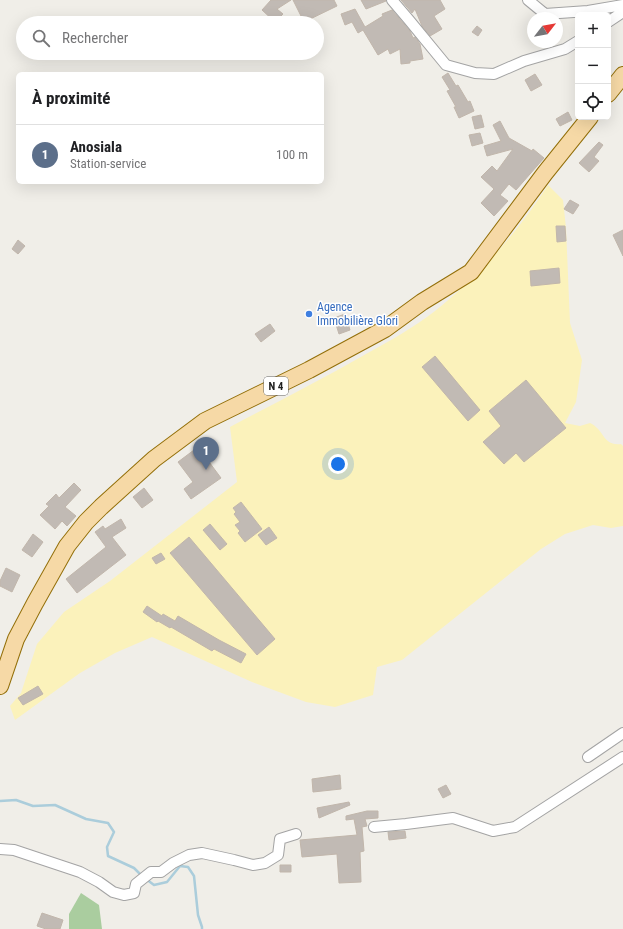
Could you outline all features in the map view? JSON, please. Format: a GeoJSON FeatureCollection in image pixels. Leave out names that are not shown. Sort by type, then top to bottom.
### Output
{"type":"FeatureCollection","features":[{"type":"Feature","properties":{"kind":"main road"},"geometry":{"type":"LineString","coordinates":[[611,90],[623,75]]}},
{"type":"Feature","properties":{"kind":"main road","name":"N 4"},"geometry":{"type":"LineString","coordinates":[[0,686],[16,639],[67,546],[86,522],[101,507],[154,459],[205,421],[309,370],[385,329],[422,302],[471,272],[545,173],[588,120]]}},
{"type":"Feature","properties":{"kind":"street"},"geometry":{"type":"LineString","coordinates":[[392,0],[446,65],[475,73],[494,74],[524,61],[565,49],[575,43]]}},
{"type":"Feature","properties":{"kind":"street"},"geometry":{"type":"LineString","coordinates":[[528,0],[545,14],[588,11],[623,5]]}},
{"type":"Feature","properties":{"kind":"street"},"geometry":{"type":"LineString","coordinates":[[611,20],[623,12]]}},
{"type":"Feature","properties":{"kind":"street"},"geometry":{"type":"LineString","coordinates":[[588,757],[623,733]]}},
{"type":"Feature","properties":{"kind":"street"},"geometry":{"type":"LineString","coordinates":[[374,827],[453,818],[493,831],[515,827],[623,757]]}},
{"type":"Feature","properties":{"kind":"street"},"geometry":{"type":"LineString","coordinates":[[0,849],[14,850],[80,872],[100,882],[113,892],[124,895],[134,893],[136,884],[151,872],[161,872],[173,863],[188,855],[202,852],[253,865],[264,863],[278,855],[280,839],[296,834]]}},
{"type":"Feature","properties":{"kind":"green space"},"geometry":{"type":"Polygon","coordinates":[[[81,893],[99,905],[102,929],[69,929],[69,914],[81,893]]]}},
{"type":"Feature","properties":{"kind":"sand"},"geometry":{"type":"Polygon","coordinates":[[[548,185],[563,200],[566,228],[570,323],[582,360],[576,402],[565,423],[580,426],[590,423],[595,426],[610,443],[621,444],[623,446],[623,526],[611,528],[593,525],[565,534],[541,549],[402,660],[377,667],[373,695],[335,707],[306,702],[252,682],[152,637],[115,653],[80,673],[15,720],[10,706],[21,693],[37,644],[64,612],[110,581],[237,482],[230,427],[384,344],[435,311],[467,283],[497,252],[524,220],[548,185]]]}},
{"type":"Feature","properties":{"kind":"building"},"geometry":{"type":"Polygon","coordinates":[[[271,0],[291,0],[277,9],[283,14],[281,16],[268,16],[262,10],[271,0]]]}},
{"type":"Feature","properties":{"kind":"building"},"geometry":{"type":"Polygon","coordinates":[[[293,0],[334,0],[337,6],[316,16],[301,16],[293,0]]]}},
{"type":"Feature","properties":{"kind":"building"},"geometry":{"type":"Polygon","coordinates":[[[361,0],[386,0],[386,1],[366,9],[361,0]]]}},
{"type":"Feature","properties":{"kind":"building"},"geometry":{"type":"Polygon","coordinates":[[[401,0],[440,0],[445,9],[434,16],[442,29],[430,36],[422,26],[415,9],[412,13],[401,0]]]}},
{"type":"Feature","properties":{"kind":"building"},"geometry":{"type":"Polygon","coordinates":[[[355,9],[365,27],[383,16],[382,14],[392,10],[410,31],[413,38],[415,37],[420,44],[423,59],[401,64],[400,49],[390,54],[388,49],[378,55],[363,30],[358,33],[352,22],[345,25],[341,14],[355,9]]]}},
{"type":"Feature","properties":{"kind":"building"},"geometry":{"type":"Polygon","coordinates":[[[477,26],[482,30],[478,36],[472,32],[477,26]]]}},
{"type":"Feature","properties":{"kind":"building"},"geometry":{"type":"Polygon","coordinates":[[[448,73],[456,86],[458,85],[468,102],[470,101],[474,111],[459,118],[454,107],[456,107],[447,91],[450,90],[442,77],[448,73]]]}},
{"type":"Feature","properties":{"kind":"building"},"geometry":{"type":"Polygon","coordinates":[[[535,74],[542,85],[531,91],[525,80],[535,74]]]}},
{"type":"Feature","properties":{"kind":"building"},"geometry":{"type":"Polygon","coordinates":[[[568,112],[572,120],[560,126],[556,119],[568,112]]]}},
{"type":"Feature","properties":{"kind":"building"},"geometry":{"type":"Polygon","coordinates":[[[481,115],[484,127],[475,129],[472,117],[481,115]]]}},
{"type":"Feature","properties":{"kind":"building"},"geometry":{"type":"Polygon","coordinates":[[[500,121],[509,138],[532,151],[533,149],[544,158],[516,190],[509,184],[500,195],[508,201],[494,216],[481,203],[494,189],[481,177],[492,166],[497,171],[513,149],[487,156],[484,146],[501,141],[493,125],[500,121]]]}},
{"type":"Feature","properties":{"kind":"building"},"geometry":{"type":"Polygon","coordinates":[[[480,133],[483,143],[472,146],[469,135],[480,133]]]}},
{"type":"Feature","properties":{"kind":"building"},"geometry":{"type":"Polygon","coordinates":[[[599,142],[603,145],[594,157],[599,161],[589,172],[579,163],[599,142]]]}},
{"type":"Feature","properties":{"kind":"building"},"geometry":{"type":"Polygon","coordinates":[[[570,200],[579,205],[573,214],[564,209],[570,200]]]}},
{"type":"Feature","properties":{"kind":"building"},"geometry":{"type":"Polygon","coordinates":[[[556,226],[565,226],[566,241],[557,242],[556,226]]]}},
{"type":"Feature","properties":{"kind":"building"},"geometry":{"type":"Polygon","coordinates":[[[623,230],[623,256],[613,235],[623,230]]]}},
{"type":"Feature","properties":{"kind":"building"},"geometry":{"type":"Polygon","coordinates":[[[18,240],[25,246],[18,254],[12,249],[18,240]]]}},
{"type":"Feature","properties":{"kind":"building"},"geometry":{"type":"Polygon","coordinates":[[[559,268],[560,283],[531,286],[530,271],[559,268]]]}},
{"type":"Feature","properties":{"kind":"building"},"geometry":{"type":"Polygon","coordinates":[[[345,314],[350,330],[339,334],[334,318],[345,314]]]}},
{"type":"Feature","properties":{"kind":"building"},"geometry":{"type":"Polygon","coordinates":[[[270,324],[275,331],[261,342],[255,334],[270,324]]]}},
{"type":"Feature","properties":{"kind":"building"},"geometry":{"type":"Polygon","coordinates":[[[435,356],[480,410],[468,421],[422,367],[435,356]]]}},
{"type":"Feature","properties":{"kind":"building"},"geometry":{"type":"Polygon","coordinates":[[[526,380],[566,428],[524,462],[516,453],[504,464],[483,442],[501,426],[489,411],[526,380]]]}},
{"type":"Feature","properties":{"kind":"building"},"geometry":{"type":"Polygon","coordinates":[[[198,447],[221,478],[191,499],[184,489],[193,482],[178,462],[198,447]]]}},
{"type":"Feature","properties":{"kind":"building"},"geometry":{"type":"Polygon","coordinates":[[[74,483],[81,490],[65,507],[76,516],[67,526],[62,521],[55,529],[40,515],[49,506],[46,504],[56,494],[59,498],[74,483]]]}},
{"type":"Feature","properties":{"kind":"building"},"geometry":{"type":"Polygon","coordinates":[[[144,488],[153,500],[142,508],[133,497],[144,488]]]}},
{"type":"Feature","properties":{"kind":"building"},"geometry":{"type":"Polygon","coordinates":[[[241,502],[262,529],[245,542],[238,533],[240,531],[235,525],[240,522],[234,514],[236,512],[233,508],[241,502]]]}},
{"type":"Feature","properties":{"kind":"building"},"geometry":{"type":"Polygon","coordinates":[[[121,519],[126,528],[112,537],[126,555],[77,593],[66,579],[106,547],[95,532],[103,526],[105,529],[121,519]]]}},
{"type":"Feature","properties":{"kind":"building"},"geometry":{"type":"Polygon","coordinates":[[[210,524],[227,544],[220,550],[203,530],[210,524]]]}},
{"type":"Feature","properties":{"kind":"building"},"geometry":{"type":"Polygon","coordinates":[[[269,527],[277,538],[266,545],[258,535],[269,527]]]}},
{"type":"Feature","properties":{"kind":"building"},"geometry":{"type":"Polygon","coordinates":[[[33,534],[43,542],[32,557],[22,550],[33,534]]]}},
{"type":"Feature","properties":{"kind":"building"},"geometry":{"type":"Polygon","coordinates":[[[189,537],[275,639],[257,655],[170,553],[189,537]]]}},
{"type":"Feature","properties":{"kind":"building"},"geometry":{"type":"Polygon","coordinates":[[[161,553],[165,559],[156,564],[152,558],[161,553]]]}},
{"type":"Feature","properties":{"kind":"building"},"geometry":{"type":"Polygon","coordinates":[[[6,568],[20,575],[12,592],[0,586],[0,581],[6,568]]]}},
{"type":"Feature","properties":{"kind":"building"},"geometry":{"type":"Polygon","coordinates":[[[147,606],[162,616],[163,614],[175,621],[178,616],[246,654],[241,663],[214,649],[212,651],[171,627],[170,628],[158,621],[157,622],[143,612],[147,606]]]}},
{"type":"Feature","properties":{"kind":"building"},"geometry":{"type":"Polygon","coordinates":[[[38,686],[43,694],[23,705],[18,698],[38,686]]]}},
{"type":"Feature","properties":{"kind":"building"},"geometry":{"type":"Polygon","coordinates":[[[340,775],[341,789],[313,792],[312,779],[340,775]]]}},
{"type":"Feature","properties":{"kind":"building"},"geometry":{"type":"Polygon","coordinates":[[[446,785],[451,794],[443,798],[438,789],[446,785]]]}},
{"type":"Feature","properties":{"kind":"building"},"geometry":{"type":"Polygon","coordinates":[[[349,802],[350,805],[319,818],[317,808],[349,802]]]}},
{"type":"Feature","properties":{"kind":"building"},"geometry":{"type":"Polygon","coordinates":[[[367,811],[378,811],[378,818],[365,819],[367,826],[362,827],[364,851],[360,852],[361,882],[339,883],[337,854],[302,857],[300,840],[357,835],[354,819],[346,820],[346,816],[367,811]]]}},
{"type":"Feature","properties":{"kind":"building"},"geometry":{"type":"Polygon","coordinates":[[[405,831],[406,838],[389,840],[388,832],[405,831]]]}},
{"type":"Feature","properties":{"kind":"building"},"geometry":{"type":"Polygon","coordinates":[[[280,865],[291,865],[291,872],[280,872],[280,865]]]}},
{"type":"Feature","properties":{"kind":"building"},"geometry":{"type":"Polygon","coordinates":[[[42,913],[63,920],[60,929],[46,929],[37,926],[42,913]]]}},
{"type":"Feature","properties":{"kind":"waterway"},"geometry":{"type":"LineString","coordinates":[[0,801],[16,800],[33,806],[55,805],[86,819],[108,823],[114,832],[107,847],[108,856],[134,868],[142,876]]}},
{"type":"Feature","properties":{"kind":"waterway"},"geometry":{"type":"LineString","coordinates":[[146,879],[154,885],[167,882],[180,866],[188,867],[194,876],[198,915],[202,929]]}},
{"type":"Feature","properties":{"kind":"place","name":"Agence Immobilière Glori"},"geometry":{"type":"Point","coordinates":[309,314]}},
{"type":"Feature","properties":{"kind":"place","name":"Anosiala"},"geometry":{"type":"Point","coordinates":[206,470]}}]}
